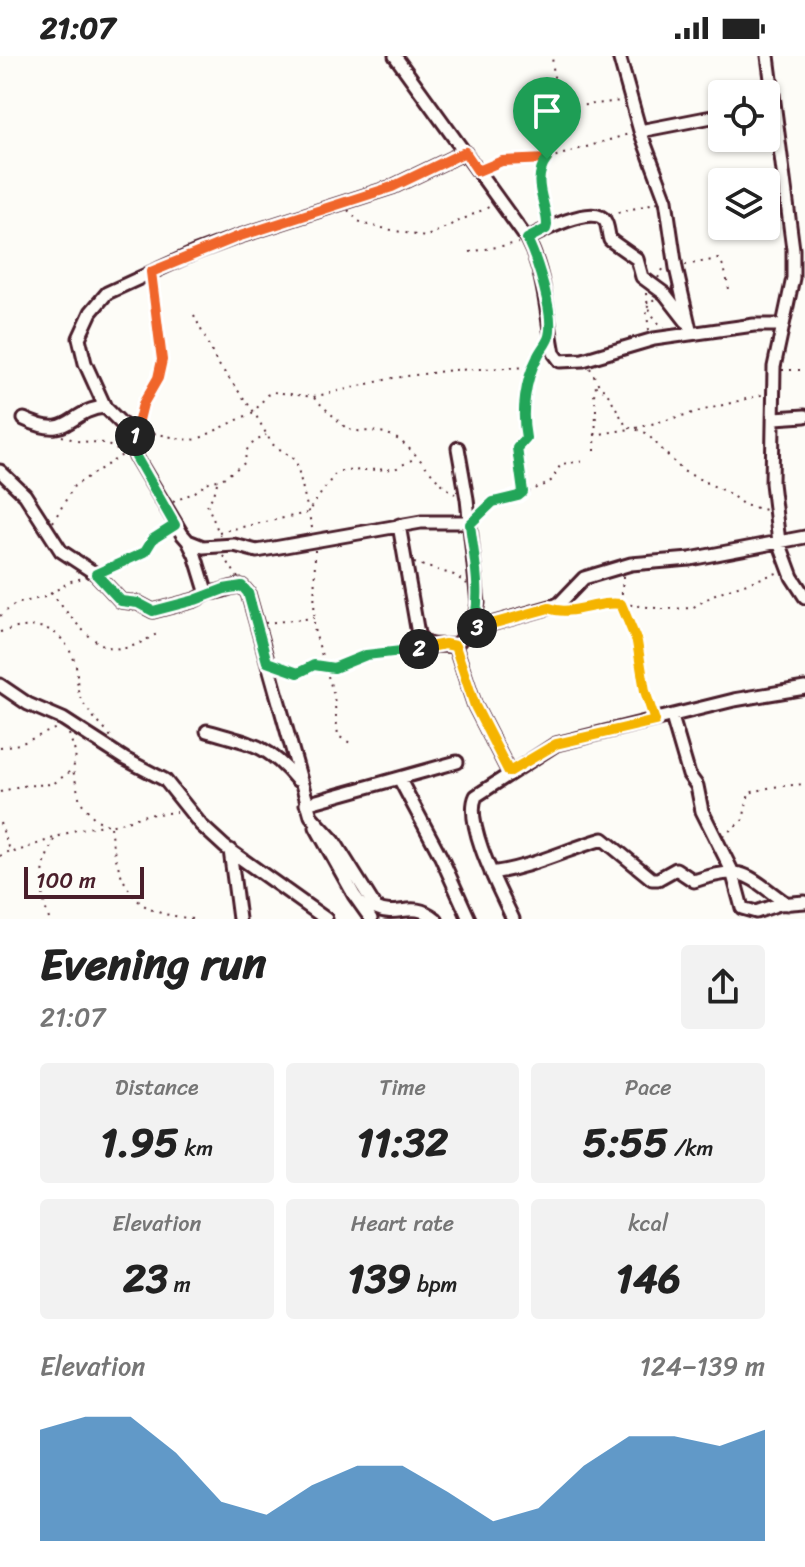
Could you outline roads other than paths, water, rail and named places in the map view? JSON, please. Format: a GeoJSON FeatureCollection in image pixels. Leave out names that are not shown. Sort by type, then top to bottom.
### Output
{"type":"FeatureCollection","features":[{"type":"Feature","properties":{"kind":"street"},"geometry":{"type":"LineString","coordinates":[[395,56],[527,239],[538,260],[556,358],[564,362],[583,360],[647,341],[678,336],[690,330],[783,325]]}},
{"type":"Feature","properties":{"kind":"street"},"geometry":{"type":"LineString","coordinates":[[619,56],[640,131],[666,200],[676,268],[690,330]]}},
{"type":"Feature","properties":{"kind":"street"},"geometry":{"type":"LineString","coordinates":[[768,56],[769,80]]}},
{"type":"Feature","properties":{"kind":"street"},"geometry":{"type":"LineString","coordinates":[[640,131],[708,118]]}},
{"type":"Feature","properties":{"kind":"street"},"geometry":{"type":"LineString","coordinates":[[209,593],[204,589],[188,541],[165,509],[136,457],[126,428],[105,407],[85,363],[79,338],[91,312],[107,293],[151,272],[237,237],[392,187],[465,152]]}},
{"type":"Feature","properties":{"kind":"street"},"geometry":{"type":"LineString","coordinates":[[779,152],[799,267],[775,356],[772,466],[779,542],[789,571],[805,597]]}},
{"type":"Feature","properties":{"kind":"street"},"geometry":{"type":"LineString","coordinates":[[527,239],[579,217],[601,217],[605,220],[610,240],[637,259],[641,273],[690,330]]}},
{"type":"Feature","properties":{"kind":"street"},"geometry":{"type":"LineString","coordinates":[[24,419],[46,429],[56,428],[105,407]]}},
{"type":"Feature","properties":{"kind":"street"},"geometry":{"type":"LineString","coordinates":[[775,418],[805,416]]}},
{"type":"Feature","properties":{"kind":"street"},"geometry":{"type":"LineString","coordinates":[[399,525],[418,634],[425,644],[431,646],[455,646],[476,618],[477,593],[458,448]]}},
{"type":"Feature","properties":{"kind":"street"},"geometry":{"type":"LineString","coordinates":[[0,471],[25,495],[61,551],[96,574],[121,601],[138,603],[149,611],[242,586],[248,593],[306,804],[354,895],[371,919]]}},
{"type":"Feature","properties":{"kind":"street"},"geometry":{"type":"LineString","coordinates":[[188,541],[203,547],[234,545],[257,551],[421,522],[470,523]]}},
{"type":"Feature","properties":{"kind":"street"},"geometry":{"type":"LineString","coordinates":[[470,630],[549,608],[560,603],[584,578],[624,566],[690,559],[805,537]]}},
{"type":"Feature","properties":{"kind":"street"},"geometry":{"type":"LineString","coordinates":[[455,646],[475,706],[509,772]]}},
{"type":"Feature","properties":{"kind":"street"},"geometry":{"type":"LineString","coordinates":[[0,685],[28,704],[69,723],[165,780],[191,813],[230,850],[326,919]]}},
{"type":"Feature","properties":{"kind":"street"},"geometry":{"type":"LineString","coordinates":[[513,919],[491,873],[473,812],[476,796],[556,744],[734,700],[805,688]]}},
{"type":"Feature","properties":{"kind":"street"},"geometry":{"type":"LineString","coordinates":[[672,717],[689,775],[697,786],[702,811],[732,871],[745,911],[756,912],[805,902]]}},
{"type":"Feature","properties":{"kind":"street"},"geometry":{"type":"LineString","coordinates":[[207,731],[252,743],[278,757],[300,783]]}},
{"type":"Feature","properties":{"kind":"street"},"geometry":{"type":"LineString","coordinates":[[306,804],[457,762]]}},
{"type":"Feature","properties":{"kind":"street"},"geometry":{"type":"LineString","coordinates":[[400,780],[432,839],[469,919]]}},
{"type":"Feature","properties":{"kind":"street"},"geometry":{"type":"LineString","coordinates":[[313,820],[334,841],[384,916],[418,909],[436,919]]}},
{"type":"Feature","properties":{"kind":"street"},"geometry":{"type":"LineString","coordinates":[[491,873],[516,870],[581,844],[603,839],[652,879],[676,869],[694,881],[732,871],[751,877],[787,904]]}},
{"type":"Feature","properties":{"kind":"street"},"geometry":{"type":"LineString","coordinates":[[230,850],[239,919]]}}]}
